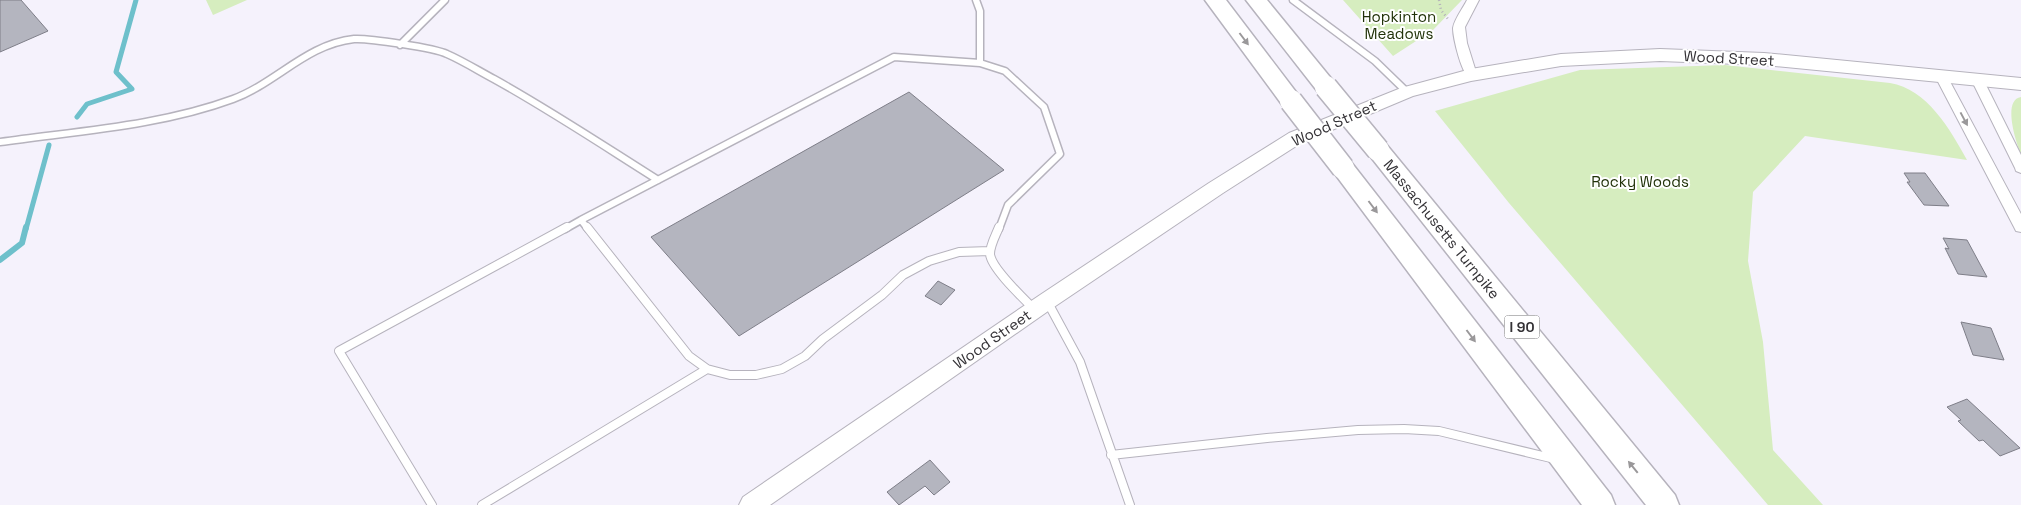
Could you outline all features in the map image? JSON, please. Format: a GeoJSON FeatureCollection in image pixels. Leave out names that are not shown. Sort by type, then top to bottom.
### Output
{"type":"FeatureCollection","features":[{"type":"Feature","properties":{"kind":"highway"},"geometry":{"type":"LineString","coordinates":[[1214,0],[1600,505]]}},
{"type":"Feature","properties":{"kind":"highway","name":"Massachusetts Turnpike"},"geometry":{"type":"LineString","coordinates":[[1256,0],[1664,505]]}},
{"type":"Feature","properties":{"kind":"main road","name":"Wood Street"},"geometry":{"type":"LineString","coordinates":[[751,505],[1040,305],[1295,138],[1407,92],[1471,75],[1569,60],[1660,55],[1764,59],[2021,84]]}},
{"type":"Feature","properties":{"kind":"street"},"geometry":{"type":"LineString","coordinates":[[1471,75],[1461,43],[1459,27],[1473,0]]}},
{"type":"Feature","properties":{"kind":"street"},"geometry":{"type":"LineString","coordinates":[[1941,76],[2021,228]]}},
{"type":"Feature","properties":{"kind":"street"},"geometry":{"type":"LineString","coordinates":[[1977,79],[2021,168]]}},
{"type":"Feature","properties":{"kind":"lane"},"geometry":{"type":"LineString","coordinates":[[400,45],[445,0]]}},
{"type":"Feature","properties":{"kind":"lane"},"geometry":{"type":"LineString","coordinates":[[976,0],[980,11],[980,63]]}},
{"type":"Feature","properties":{"kind":"lane"},"geometry":{"type":"LineString","coordinates":[[1293,0],[1375,61],[1407,92]]}},
{"type":"Feature","properties":{"kind":"lane"},"geometry":{"type":"LineString","coordinates":[[0,142],[127,124],[196,111],[256,88],[309,54],[330,44],[356,39],[446,53],[526,97],[658,180]]}},
{"type":"Feature","properties":{"kind":"lane"},"geometry":{"type":"LineString","coordinates":[[432,505],[339,351],[581,220],[894,57],[980,63],[1005,70],[1044,107],[1060,154],[1008,205],[990,251],[991,259],[1010,285],[1040,305],[1080,362],[1130,505]]}},
{"type":"Feature","properties":{"kind":"lane"},"geometry":{"type":"LineString","coordinates":[[581,220],[689,356],[707,369],[730,375],[756,375],[782,369],[805,356],[823,339],[882,295],[903,275],[929,261],[959,252],[990,251]]}},
{"type":"Feature","properties":{"kind":"lane"},"geometry":{"type":"LineString","coordinates":[[482,505],[707,369]]}},
{"type":"Feature","properties":{"kind":"lane"},"geometry":{"type":"LineString","coordinates":[[1112,455],[1276,437],[1358,430],[1404,430],[1439,431],[1568,462]]}},
{"type":"Feature","properties":{"kind":"green space"},"geometry":{"type":"Polygon","coordinates":[[[206,0],[247,0],[213,15],[206,0]]]}},
{"type":"Feature","properties":{"kind":"green space","name":"Hopkinton Meadows"},"geometry":{"type":"Polygon","coordinates":[[[1343,0],[1462,0],[1433,30],[1393,56],[1343,0]]]}},
{"type":"Feature","properties":{"kind":"green space","name":"Rocky Woods"},"geometry":{"type":"Polygon","coordinates":[[[1725,65],[1890,83],[1903,87],[1915,93],[1936,112],[1967,160],[1805,136],[1753,192],[1748,261],[1763,342],[1773,450],[1823,505],[1768,505],[1509,203],[1435,111],[1580,70],[1725,65]]]}},
{"type":"Feature","properties":{"kind":"green space"},"geometry":{"type":"Polygon","coordinates":[[[2021,97],[2021,155],[2016,141],[2011,113],[2015,100],[2021,97]]]}},
{"type":"Feature","properties":{"kind":"building"},"geometry":{"type":"Polygon","coordinates":[[[0,0],[21,0],[48,31],[0,52],[0,0]]]}},
{"type":"Feature","properties":{"kind":"building"},"geometry":{"type":"Polygon","coordinates":[[[909,92],[1004,170],[739,336],[651,237],[909,92]]]}},
{"type":"Feature","properties":{"kind":"building"},"geometry":{"type":"Polygon","coordinates":[[[1904,173],[1925,173],[1949,206],[1924,205],[1907,182],[1910,182],[1904,173]]]}},
{"type":"Feature","properties":{"kind":"building"},"geometry":{"type":"Polygon","coordinates":[[[1943,238],[1967,240],[1987,277],[1958,274],[1945,248],[1949,249],[1943,238]]]}},
{"type":"Feature","properties":{"kind":"building"},"geometry":{"type":"Polygon","coordinates":[[[938,281],[955,290],[941,305],[925,296],[938,281]]]}},
{"type":"Feature","properties":{"kind":"building"},"geometry":{"type":"Polygon","coordinates":[[[1961,322],[1991,328],[2004,360],[1973,355],[1961,322]]]}},
{"type":"Feature","properties":{"kind":"building"},"geometry":{"type":"Polygon","coordinates":[[[1967,399],[2020,448],[2000,456],[1983,440],[1979,441],[1958,421],[1961,420],[1947,407],[1967,399]]]}},
{"type":"Feature","properties":{"kind":"building"},"geometry":{"type":"Polygon","coordinates":[[[930,460],[950,482],[934,495],[925,486],[899,505],[887,492],[930,460]]]}},
{"type":"Feature","properties":{"kind":"waterway"},"geometry":{"type":"LineString","coordinates":[[77,117],[87,104],[132,89],[116,72],[136,0]]}},
{"type":"Feature","properties":{"kind":"waterway"},"geometry":{"type":"LineString","coordinates":[[26,229],[49,145]]}},
{"type":"Feature","properties":{"kind":"waterway"},"geometry":{"type":"LineString","coordinates":[[0,260],[22,243],[26,227]]}}]}
